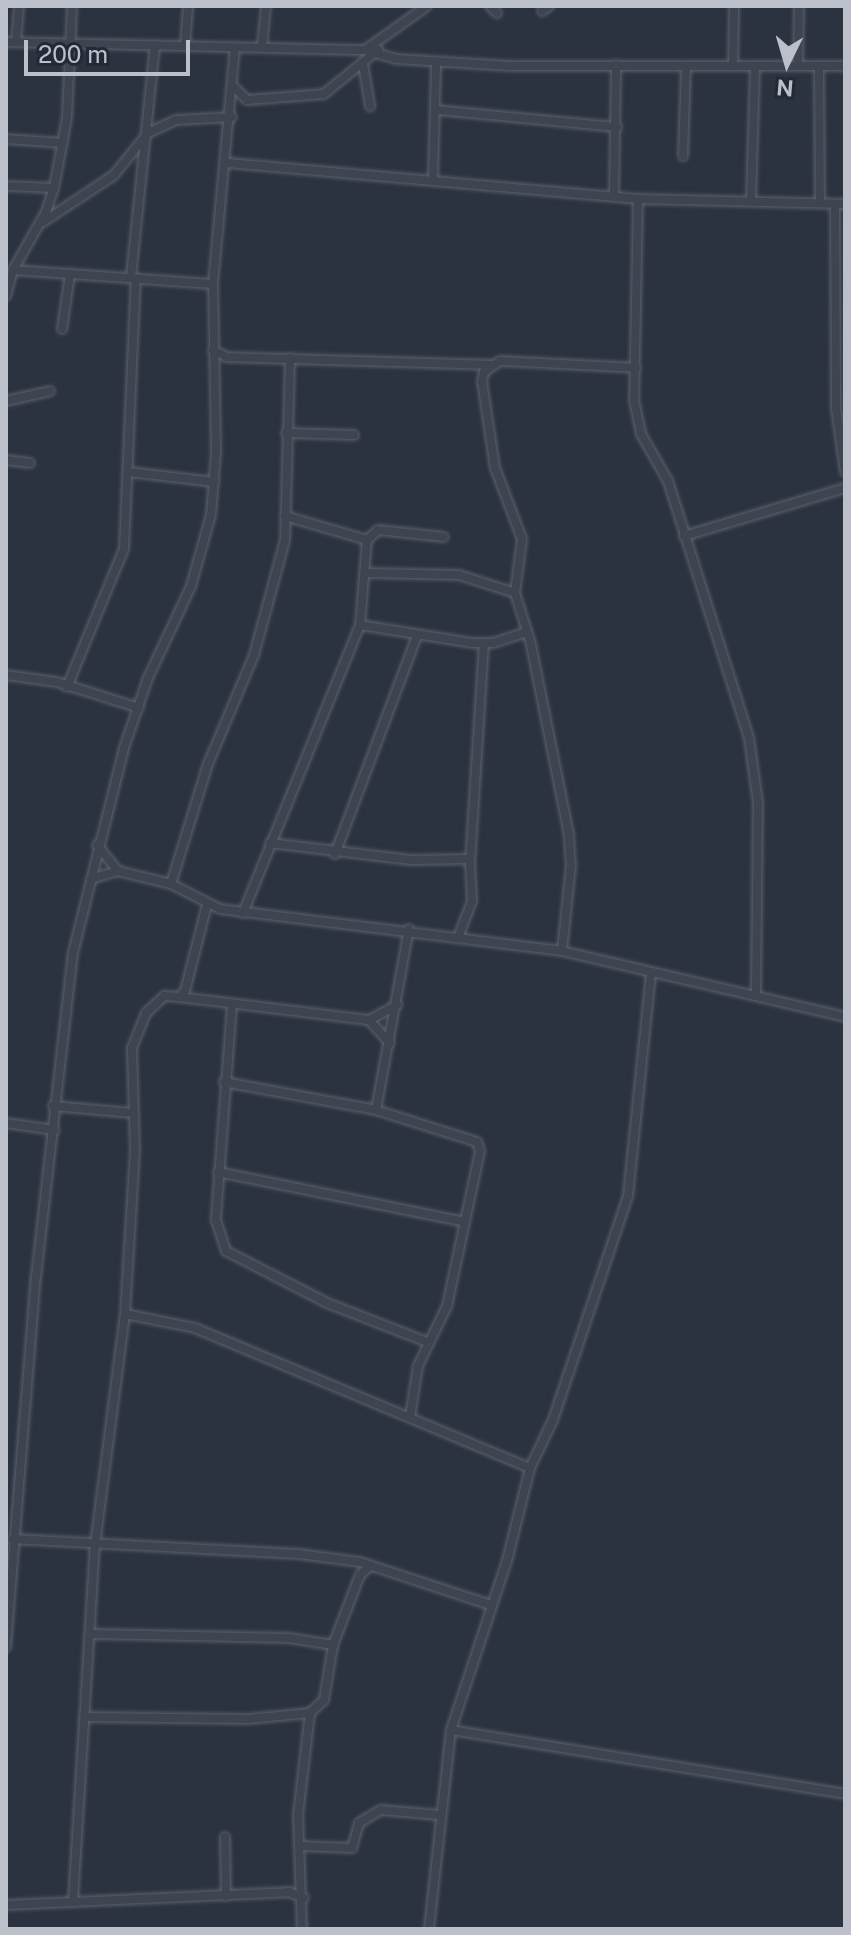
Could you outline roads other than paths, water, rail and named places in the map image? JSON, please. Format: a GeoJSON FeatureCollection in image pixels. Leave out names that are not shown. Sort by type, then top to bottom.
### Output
{"type":"FeatureCollection","features":[{"type":"Feature","properties":{"kind":"street"},"geometry":{"type":"LineString","coordinates":[[16,42],[19,6]]}},
{"type":"Feature","properties":{"kind":"street"},"geometry":{"type":"LineString","coordinates":[[6,296],[13,270],[46,212],[54,188],[63,143],[72,6]]}},
{"type":"Feature","properties":{"kind":"street"},"geometry":{"type":"LineString","coordinates":[[185,46],[188,6]]}},
{"type":"Feature","properties":{"kind":"street"},"geometry":{"type":"LineString","coordinates":[[262,47],[266,6]]}},
{"type":"Feature","properties":{"kind":"street"},"geometry":{"type":"LineString","coordinates":[[365,50],[427,6]]}},
{"type":"Feature","properties":{"kind":"street"},"geometry":{"type":"LineString","coordinates":[[733,66],[734,6]]}},
{"type":"Feature","properties":{"kind":"street"},"geometry":{"type":"LineString","coordinates":[[798,65],[799,6]]}},
{"type":"Feature","properties":{"kind":"street"},"geometry":{"type":"LineString","coordinates":[[6,42],[71,46],[378,50],[397,59],[436,62],[845,66]]}},
{"type":"Feature","properties":{"kind":"street"},"geometry":{"type":"LineString","coordinates":[[67,687],[124,549],[122,511],[129,472],[134,277],[142,145],[155,45]]}},
{"type":"Feature","properties":{"kind":"street"},"geometry":{"type":"LineString","coordinates":[[6,1647],[13,1539],[54,1130],[53,1106],[73,953],[97,845],[139,708],[197,569],[214,482],[213,284],[228,163],[235,49]]}},
{"type":"Feature","properties":{"kind":"street"},"geometry":{"type":"LineString","coordinates":[[233,87],[247,100],[324,94],[378,50]]}},
{"type":"Feature","properties":{"kind":"street"},"geometry":{"type":"LineString","coordinates":[[433,180],[436,62]]}},
{"type":"Feature","properties":{"kind":"street"},"geometry":{"type":"LineString","coordinates":[[363,63],[370,106]]}},
{"type":"Feature","properties":{"kind":"street"},"geometry":{"type":"LineString","coordinates":[[614,197],[616,65]]}},
{"type":"Feature","properties":{"kind":"street"},"geometry":{"type":"LineString","coordinates":[[683,156],[686,66]]}},
{"type":"Feature","properties":{"kind":"street"},"geometry":{"type":"LineString","coordinates":[[819,66],[820,202]]}},
{"type":"Feature","properties":{"kind":"street"},"geometry":{"type":"LineString","coordinates":[[751,201],[755,67]]}},
{"type":"Feature","properties":{"kind":"street"},"geometry":{"type":"LineString","coordinates":[[436,110],[617,127]]}},
{"type":"Feature","properties":{"kind":"street"},"geometry":{"type":"LineString","coordinates":[[39,224],[100,187],[142,145],[148,133],[176,120],[232,117]]}},
{"type":"Feature","properties":{"kind":"street"},"geometry":{"type":"LineString","coordinates":[[6,139],[63,143]]}},
{"type":"Feature","properties":{"kind":"street"},"geometry":{"type":"LineString","coordinates":[[228,163],[638,199],[840,204],[836,408],[845,471]]}},
{"type":"Feature","properties":{"kind":"street"},"geometry":{"type":"LineString","coordinates":[[6,186],[54,188]]}},
{"type":"Feature","properties":{"kind":"street"},"geometry":{"type":"LineString","coordinates":[[638,199],[636,368],[641,434],[668,481],[738,694],[755,768],[756,996]]}},
{"type":"Feature","properties":{"kind":"street"},"geometry":{"type":"LineString","coordinates":[[46,212],[59,212]]}},
{"type":"Feature","properties":{"kind":"street"},"geometry":{"type":"LineString","coordinates":[[13,270],[213,284]]}},
{"type":"Feature","properties":{"kind":"street"},"geometry":{"type":"LineString","coordinates":[[62,329],[70,274]]}},
{"type":"Feature","properties":{"kind":"street"},"geometry":{"type":"LineString","coordinates":[[213,350],[227,357],[636,368]]}},
{"type":"Feature","properties":{"kind":"street"},"geometry":{"type":"LineString","coordinates":[[213,373],[227,357]]}},
{"type":"Feature","properties":{"kind":"street"},"geometry":{"type":"LineString","coordinates":[[171,884],[208,764],[254,655],[285,540],[290,358]]}},
{"type":"Feature","properties":{"kind":"street"},"geometry":{"type":"LineString","coordinates":[[491,365],[482,381],[495,468],[524,549],[515,593],[527,632],[569,835],[571,866],[562,951]]}},
{"type":"Feature","properties":{"kind":"street"},"geometry":{"type":"LineString","coordinates":[[6,401],[50,391]]}},
{"type":"Feature","properties":{"kind":"street"},"geometry":{"type":"LineString","coordinates":[[286,433],[354,435]]}},
{"type":"Feature","properties":{"kind":"street"},"geometry":{"type":"LineString","coordinates":[[6,460],[30,463]]}},
{"type":"Feature","properties":{"kind":"street"},"geometry":{"type":"LineString","coordinates":[[129,472],[214,482]]}},
{"type":"Feature","properties":{"kind":"street"},"geometry":{"type":"LineString","coordinates":[[684,536],[845,488]]}},
{"type":"Feature","properties":{"kind":"street"},"geometry":{"type":"LineString","coordinates":[[285,516],[367,540]]}},
{"type":"Feature","properties":{"kind":"street"},"geometry":{"type":"LineString","coordinates":[[243,913],[360,625],[368,573],[367,540],[378,530],[444,537]]}},
{"type":"Feature","properties":{"kind":"street"},"geometry":{"type":"LineString","coordinates":[[368,573],[459,575],[515,593]]}},
{"type":"Feature","properties":{"kind":"street"},"geometry":{"type":"LineString","coordinates":[[360,625],[417,636],[484,643],[527,632]]}},
{"type":"Feature","properties":{"kind":"street"},"geometry":{"type":"LineString","coordinates":[[335,854],[417,636]]}},
{"type":"Feature","properties":{"kind":"street"},"geometry":{"type":"LineString","coordinates":[[459,935],[472,901],[470,859],[484,643]]}},
{"type":"Feature","properties":{"kind":"street"},"geometry":{"type":"LineString","coordinates":[[6,675],[67,687],[139,708]]}},
{"type":"Feature","properties":{"kind":"street"},"geometry":{"type":"LineString","coordinates":[[270,843],[335,854],[470,859]]}},
{"type":"Feature","properties":{"kind":"street"},"geometry":{"type":"LineString","coordinates":[[97,845],[118,871]]}},
{"type":"Feature","properties":{"kind":"street"},"geometry":{"type":"LineString","coordinates":[[91,879],[118,871],[171,884],[207,905],[243,913],[409,929],[562,951],[845,1017]]}},
{"type":"Feature","properties":{"kind":"street"},"geometry":{"type":"LineString","coordinates":[[179,997],[192,977],[207,905]]}},
{"type":"Feature","properties":{"kind":"street"},"geometry":{"type":"LineString","coordinates":[[376,1110],[409,929]]}},
{"type":"Feature","properties":{"kind":"street"},"geometry":{"type":"LineString","coordinates":[[429,1929],[439,1815],[451,1730],[530,1468],[553,1420],[628,1196],[651,973]]}},
{"type":"Feature","properties":{"kind":"street"},"geometry":{"type":"LineString","coordinates":[[73,1902],[93,1634],[95,1545],[125,1314],[135,1150],[132,1113],[138,1027],[164,996],[369,1020],[397,1005]]}},
{"type":"Feature","properties":{"kind":"street"},"geometry":{"type":"LineString","coordinates":[[232,1005],[216,1220],[226,1251],[327,1303],[427,1342]]}},
{"type":"Feature","properties":{"kind":"street"},"geometry":{"type":"LineString","coordinates":[[369,1020],[390,1043]]}},
{"type":"Feature","properties":{"kind":"street"},"geometry":{"type":"LineString","coordinates":[[224,1082],[376,1110],[477,1142],[480,1151],[461,1221],[447,1306],[427,1342],[414,1376],[410,1417]]}},
{"type":"Feature","properties":{"kind":"street"},"geometry":{"type":"LineString","coordinates":[[53,1106],[132,1113]]}},
{"type":"Feature","properties":{"kind":"street"},"geometry":{"type":"LineString","coordinates":[[6,1123],[54,1130]]}},
{"type":"Feature","properties":{"kind":"street"},"geometry":{"type":"LineString","coordinates":[[218,1172],[461,1221]]}},
{"type":"Feature","properties":{"kind":"street"},"geometry":{"type":"LineString","coordinates":[[125,1314],[195,1328],[530,1468]]}},
{"type":"Feature","properties":{"kind":"street"},"geometry":{"type":"LineString","coordinates":[[13,1539],[239,1549],[370,1566],[491,1605]]}},
{"type":"Feature","properties":{"kind":"street"},"geometry":{"type":"LineString","coordinates":[[85,1717],[248,1719],[310,1713],[324,1700],[333,1645],[360,1575],[370,1566]]}},
{"type":"Feature","properties":{"kind":"street"},"geometry":{"type":"LineString","coordinates":[[93,1634],[277,1638],[333,1645]]}},
{"type":"Feature","properties":{"kind":"street"},"geometry":{"type":"LineString","coordinates":[[302,1929],[304,1898],[299,1846],[310,1713]]}},
{"type":"Feature","properties":{"kind":"street"},"geometry":{"type":"LineString","coordinates":[[451,1730],[845,1794]]}},
{"type":"Feature","properties":{"kind":"street"},"geometry":{"type":"LineString","coordinates":[[299,1846],[352,1848],[359,1823],[381,1810],[439,1815]]}},
{"type":"Feature","properties":{"kind":"street"},"geometry":{"type":"LineString","coordinates":[[225,1837],[226,1896]]}},
{"type":"Feature","properties":{"kind":"street"},"geometry":{"type":"LineString","coordinates":[[289,1892],[302,1884]]}},
{"type":"Feature","properties":{"kind":"street"},"geometry":{"type":"LineString","coordinates":[[6,1905],[289,1892],[304,1898]]}}]}
